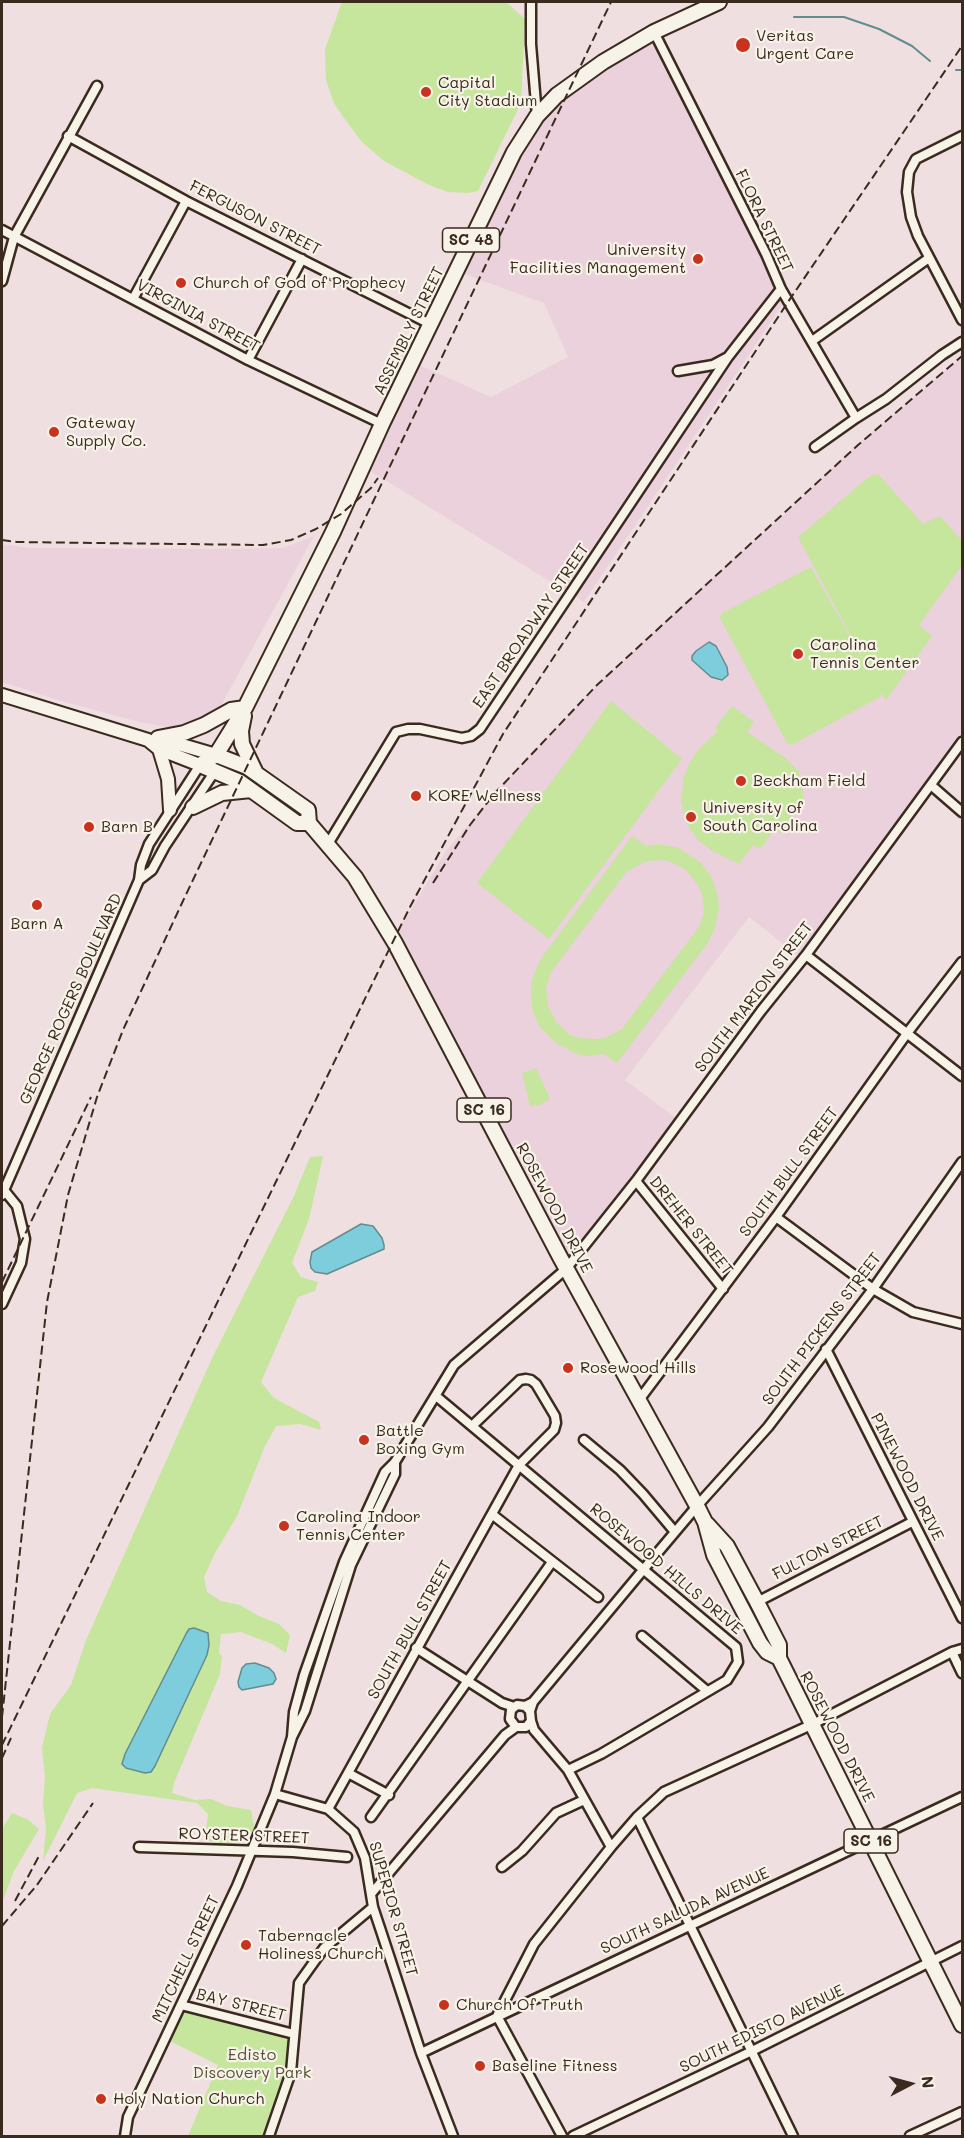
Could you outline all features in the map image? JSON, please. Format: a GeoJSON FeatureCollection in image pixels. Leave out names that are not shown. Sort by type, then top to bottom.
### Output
{"type":"FeatureCollection","features":[{"type":"Feature","properties":{"kind":"main road","name":"ASSEMBLY STREET"},"geometry":{"type":"LineString","coordinates":[[200,765],[216,755],[245,708],[333,532],[382,424],[514,152],[537,116],[557,95],[603,62],[654,32],[719,2]]}},
{"type":"Feature","properties":{"kind":"main road","name":"ROSEWOOD DRIVE"},"geometry":{"type":"LineString","coordinates":[[2,695],[155,743],[216,755],[247,767],[308,810],[309,823],[355,878],[395,943],[566,1269],[697,1506],[705,1522],[714,1555],[760,1643],[767,1652],[779,1658]]}},
{"type":"Feature","properties":{"kind":"main road"},"geometry":{"type":"LineString","coordinates":[[170,810],[168,779],[155,743],[204,725],[231,710],[245,708],[241,731],[242,744],[256,773]]}},
{"type":"Feature","properties":{"kind":"main road","name":"ROSEWOOD DRIVE"},"geometry":{"type":"LineString","coordinates":[[155,743],[240,782],[297,823],[309,823]]}},
{"type":"Feature","properties":{"kind":"main road","name":"ASSEMBLY STREET"},"geometry":{"type":"LineString","coordinates":[[215,771],[216,755]]}},
{"type":"Feature","properties":{"kind":"main road"},"geometry":{"type":"LineString","coordinates":[[193,807],[222,793],[251,790]]}},
{"type":"Feature","properties":{"kind":"main road","name":"ROSEWOOD DRIVE"},"geometry":{"type":"LineString","coordinates":[[705,1522],[727,1546],[757,1602],[779,1645],[779,1658],[963,2025]]}},
{"type":"Feature","properties":{"kind":"street"},"geometry":{"type":"LineString","coordinates":[[531,2],[531,45],[537,116]]}},
{"type":"Feature","properties":{"kind":"street","name":"FLORA STREET"},"geometry":{"type":"LineString","coordinates":[[654,32],[766,254],[781,289],[856,417]]}},
{"type":"Feature","properties":{"kind":"street"},"geometry":{"type":"LineString","coordinates":[[2,281],[14,237],[97,86]]}},
{"type":"Feature","properties":{"kind":"street","name":"FERGUSON STREET"},"geometry":{"type":"LineString","coordinates":[[68,136],[186,201],[430,324]]}},
{"type":"Feature","properties":{"kind":"street"},"geometry":{"type":"LineString","coordinates":[[963,136],[916,159],[907,180],[911,217],[929,258],[963,320]]}},
{"type":"Feature","properties":{"kind":"street"},"geometry":{"type":"LineString","coordinates":[[134,299],[186,201]]}},
{"type":"Feature","properties":{"kind":"street","name":"VIRGINIA STREET"},"geometry":{"type":"LineString","coordinates":[[2,230],[248,360],[382,424]]}},
{"type":"Feature","properties":{"kind":"street"},"geometry":{"type":"LineString","coordinates":[[812,341],[929,258]]}},
{"type":"Feature","properties":{"kind":"street"},"geometry":{"type":"LineString","coordinates":[[248,360],[302,259]]}},
{"type":"Feature","properties":{"kind":"street","name":"EAST BROADWAY STREET"},"geometry":{"type":"LineString","coordinates":[[328,844],[396,732],[420,729],[462,738],[471,736],[480,729],[728,357],[781,289]]}},
{"type":"Feature","properties":{"kind":"street"},"geometry":{"type":"LineString","coordinates":[[815,447],[856,417],[886,399],[942,355],[963,342]]}},
{"type":"Feature","properties":{"kind":"street"},"geometry":{"type":"LineString","coordinates":[[678,371],[713,365],[728,357]]}},
{"type":"Feature","properties":{"kind":"street","name":"SOUTH MARION STREET"},"geometry":{"type":"LineString","coordinates":[[566,1269],[636,1181],[963,742]]}},
{"type":"Feature","properties":{"kind":"street","name":"GEORGE ROGERS BOULEVARD"},"geometry":{"type":"LineString","coordinates":[[3,1192],[139,880],[141,865],[149,844],[200,765]]}},
{"type":"Feature","properties":{"kind":"street","name":"GEORGE ROGERS BOULEVARD"},"geometry":{"type":"LineString","coordinates":[[139,880],[152,870],[165,846],[215,771]]}},
{"type":"Feature","properties":{"kind":"street"},"geometry":{"type":"LineString","coordinates":[[932,786],[963,812]]}},
{"type":"Feature","properties":{"kind":"street"},"geometry":{"type":"LineString","coordinates":[[806,955],[963,1076]]}},
{"type":"Feature","properties":{"kind":"street","name":"SOUTH BULL STREET"},"geometry":{"type":"LineString","coordinates":[[639,1400],[776,1217],[908,1032],[963,962]]}},
{"type":"Feature","properties":{"kind":"street","name":"SOUTH PICKENS STREET"},"geometry":{"type":"LineString","coordinates":[[697,1506],[768,1427],[873,1289],[963,1162]]}},
{"type":"Feature","properties":{"kind":"street","name":"DREHER STREET"},"geometry":{"type":"LineString","coordinates":[[636,1181],[723,1289]]}},
{"type":"Feature","properties":{"kind":"street"},"geometry":{"type":"LineString","coordinates":[[2,1304],[21,1263],[24,1239],[17,1206],[3,1192]]}},
{"type":"Feature","properties":{"kind":"street"},"geometry":{"type":"LineString","coordinates":[[776,1217],[873,1289],[913,1312],[963,1324]]}},
{"type":"Feature","properties":{"kind":"street"},"geometry":{"type":"LineString","coordinates":[[275,1794],[292,1737],[294,1712],[304,1676],[344,1562],[385,1472],[395,1462],[454,1365],[566,1269]]}},
{"type":"Feature","properties":{"kind":"street","name":"PINEWOOD DRIVE"},"geometry":{"type":"LineString","coordinates":[[826,1349],[912,1522],[963,1618]]}},
{"type":"Feature","properties":{"kind":"street"},"geometry":{"type":"LineString","coordinates":[[472,1426],[520,1380],[531,1380],[536,1384],[555,1416],[556,1423],[554,1430],[519,1465]]}},
{"type":"Feature","properties":{"kind":"street","name":"ROSEWOOD HILLS DRIVE"},"geometry":{"type":"LineString","coordinates":[[436,1396],[736,1647],[738,1662],[727,1680],[605,1752],[568,1770]]}},
{"type":"Feature","properties":{"kind":"street"},"geometry":{"type":"LineString","coordinates":[[584,1440],[620,1470],[675,1532]]}},
{"type":"Feature","properties":{"kind":"street","name":"SOUTH BULL STREET"},"geometry":{"type":"LineString","coordinates":[[328,1809],[519,1465]]}},
{"type":"Feature","properties":{"kind":"street"},"geometry":{"type":"LineString","coordinates":[[511,1715],[529,1706],[697,1506]]}},
{"type":"Feature","properties":{"kind":"street"},"geometry":{"type":"LineString","coordinates":[[493,1515],[598,1597]]}},
{"type":"Feature","properties":{"kind":"street","name":"FULTON STREET"},"geometry":{"type":"LineString","coordinates":[[757,1602],[912,1522]]}},
{"type":"Feature","properties":{"kind":"street"},"geometry":{"type":"LineString","coordinates":[[372,1817],[552,1562]]}},
{"type":"Feature","properties":{"kind":"street"},"geometry":{"type":"LineString","coordinates":[[642,1636],[707,1691]]}},
{"type":"Feature","properties":{"kind":"street"},"geometry":{"type":"LineString","coordinates":[[416,1648],[469,1682],[511,1715],[530,1726],[568,1770],[611,1847]]}},
{"type":"Feature","properties":{"kind":"street"},"geometry":{"type":"LineString","coordinates":[[562,2136],[497,2016],[534,1944],[611,1847],[637,1817],[664,1792],[813,1724],[952,1652],[963,1649]]}},
{"type":"Feature","properties":{"kind":"street"},"geometry":{"type":"LineString","coordinates":[[952,1652],[963,1673]]}},
{"type":"Feature","properties":{"kind":"street"},"geometry":{"type":"LineString","coordinates":[[529,1706],[530,1726]]}},
{"type":"Feature","properties":{"kind":"street"},"geometry":{"type":"LineString","coordinates":[[371,1894],[508,1732],[511,1715]]}},
{"type":"Feature","properties":{"kind":"street"},"geometry":{"type":"LineString","coordinates":[[348,1773],[388,1795]]}},
{"type":"Feature","properties":{"kind":"street","name":"SUPERIOR STREET"},"geometry":{"type":"LineString","coordinates":[[275,1794],[328,1809],[354,1832],[365,1857],[374,1907],[421,2053],[453,2136]]}},
{"type":"Feature","properties":{"kind":"street","name":"MITCHELL STREET"},"geometry":{"type":"LineString","coordinates":[[125,2136],[128,2117],[252,1852],[275,1794]]}},
{"type":"Feature","properties":{"kind":"street","name":"SOUTH SALUDA AVENUE"},"geometry":{"type":"LineString","coordinates":[[421,2053],[963,1797]]}},
{"type":"Feature","properties":{"kind":"street"},"geometry":{"type":"LineString","coordinates":[[502,1867],[522,1851],[555,1812],[584,1800]]}},
{"type":"Feature","properties":{"kind":"street"},"geometry":{"type":"LineString","coordinates":[[637,1817],[793,2136]]}},
{"type":"Feature","properties":{"kind":"street","name":"ROYSTER STREET"},"geometry":{"type":"LineString","coordinates":[[139,1847],[293,1852],[346,1857]]}},
{"type":"Feature","properties":{"kind":"street"},"geometry":{"type":"LineString","coordinates":[[269,2136],[291,2072],[299,1983],[324,1948],[374,1907]]}},
{"type":"Feature","properties":{"kind":"street","name":"SOUTH EDISTO AVENUE"},"geometry":{"type":"LineString","coordinates":[[573,2136],[752,2051],[963,1946]]}},
{"type":"Feature","properties":{"kind":"street","name":"BAY STREET"},"geometry":{"type":"LineString","coordinates":[[181,2005],[294,2034]]}},
{"type":"Feature","properties":{"kind":"street"},"geometry":{"type":"LineString","coordinates":[[910,2136],[963,2112]]}},
{"type":"Feature","properties":{"kind":"shaded area"},"geometry":{"type":"Polygon","coordinates":[[[656,34],[786,299],[584,602],[362,466],[410,361],[491,397],[568,357],[544,303],[453,270],[545,107],[656,34]]]}},
{"type":"Feature","properties":{"kind":"shaded area","name":"University of South Carolina"},"geometry":{"type":"Polygon","coordinates":[[[962,357],[962,744],[800,957],[749,917],[625,1080],[677,1119],[563,1270],[391,943],[446,851],[504,783],[602,681],[712,578],[784,515],[850,451],[962,357]]]}},
{"type":"Feature","properties":{"kind":"shaded area"},"geometry":{"type":"Polygon","coordinates":[[[314,536],[218,711],[201,723],[178,729],[139,722],[2,682],[2,544],[31,548],[283,548],[314,536]]]}},
{"type":"Feature","properties":{"kind":"green space","name":"Capital City Stadium"},"geometry":{"type":"Polygon","coordinates":[[[342,2],[506,2],[525,19],[521,103],[478,191],[448,192],[429,185],[384,161],[362,142],[344,118],[334,103],[326,80],[325,49],[342,2]]]}},
{"type":"Feature","properties":{"kind":"green space"},"geometry":{"type":"Polygon","coordinates":[[[878,474],[923,524],[940,516],[962,541],[962,565],[919,625],[932,636],[886,700],[881,693],[880,697],[791,745],[787,743],[720,618],[722,613],[811,567],[877,685],[798,537],[870,476],[878,474]]]}},
{"type":"Feature","properties":{"kind":"green space"},"geometry":{"type":"Polygon","coordinates":[[[611,701],[682,759],[549,939],[477,883],[611,701]]]}},
{"type":"Feature","properties":{"kind":"green space","name":"Beckham Field"},"geometry":{"type":"Polygon","coordinates":[[[732,706],[754,722],[747,732],[785,758],[799,771],[804,799],[780,833],[774,830],[760,849],[753,845],[739,864],[713,851],[698,840],[687,824],[681,801],[684,777],[689,764],[697,751],[718,731],[715,728],[732,706]]]}},
{"type":"Feature","properties":{"kind":"green space"},"geometry":{"type":"Polygon","coordinates":[[[632,836],[646,846],[658,844],[679,848],[701,863],[712,878],[719,908],[715,928],[707,944],[617,1063],[604,1054],[587,1056],[577,1054],[556,1043],[540,1027],[532,1008],[531,987],[540,960],[632,836]],[[647,861],[626,872],[551,972],[546,987],[548,1006],[556,1022],[570,1035],[599,1039],[622,1029],[699,927],[704,912],[702,893],[686,870],[671,862],[647,861]]]}},
{"type":"Feature","properties":{"kind":"green space"},"geometry":{"type":"Polygon","coordinates":[[[536,1068],[550,1099],[539,1105],[530,1106],[522,1073],[536,1068]]]}},
{"type":"Feature","properties":{"kind":"green space"},"geometry":{"type":"Polygon","coordinates":[[[323,1156],[309,1219],[292,1263],[301,1277],[318,1282],[315,1291],[298,1297],[261,1382],[274,1398],[319,1422],[321,1430],[300,1424],[276,1426],[265,1446],[237,1516],[204,1577],[207,1592],[221,1601],[240,1605],[279,1624],[290,1635],[286,1653],[272,1644],[241,1632],[221,1634],[220,1674],[174,1783],[172,1793],[195,1800],[211,1799],[227,1806],[251,1810],[255,1830],[240,1843],[223,1846],[205,1839],[208,1814],[197,1803],[92,1788],[77,1793],[43,1861],[46,1829],[42,1748],[50,1714],[71,1685],[86,1640],[213,1356],[294,1196],[310,1157],[323,1156]]]}},
{"type":"Feature","properties":{"kind":"green space"},"geometry":{"type":"Polygon","coordinates":[[[12,1813],[27,1819],[39,1829],[14,1871],[2,1903],[2,1829],[12,1813]]]}},
{"type":"Feature","properties":{"kind":"green space","name":"Edisto Discovery Park"},"geometry":{"type":"Polygon","coordinates":[[[185,2012],[279,2034],[288,2041],[289,2059],[285,2075],[268,2118],[270,2120],[264,2136],[188,2136],[218,2065],[170,2041],[185,2012]]]}},
{"type":"Feature","properties":{"kind":"water"},"geometry":{"type":"Polygon","coordinates":[[[709,642],[716,646],[727,667],[728,675],[722,680],[711,677],[692,660],[696,651],[709,642]]]}},
{"type":"Feature","properties":{"kind":"water"},"geometry":{"type":"Polygon","coordinates":[[[361,1224],[373,1226],[382,1238],[384,1249],[327,1274],[315,1272],[311,1268],[312,1252],[361,1224]]]}},
{"type":"Feature","properties":{"kind":"water"},"geometry":{"type":"Polygon","coordinates":[[[194,1628],[208,1633],[207,1655],[155,1766],[151,1772],[145,1773],[126,1768],[122,1764],[125,1754],[186,1634],[189,1629],[194,1628]]]}},
{"type":"Feature","properties":{"kind":"water"},"geometry":{"type":"Polygon","coordinates":[[[255,1663],[269,1668],[276,1679],[273,1684],[242,1690],[238,1682],[242,1668],[246,1664],[255,1663]]]}},
{"type":"Feature","properties":{"kind":"waterway"},"geometry":{"type":"LineString","coordinates":[[794,17],[844,17],[879,29],[912,46],[930,61]]}},
{"type":"Feature","properties":{"kind":"waterway"},"geometry":{"type":"LineString","coordinates":[[956,70],[962,70]]}},
{"type":"Feature","properties":{"kind":"railway"},"geometry":{"type":"LineString","coordinates":[[2,1717],[47,1302],[68,1195],[97,1097],[123,1030],[182,903],[611,2]]}},
{"type":"Feature","properties":{"kind":"railway"},"geometry":{"type":"LineString","coordinates":[[2,1745],[410,907],[503,734],[788,302],[962,46]]}},
{"type":"Feature","properties":{"kind":"railway"},"geometry":{"type":"LineString","coordinates":[[433,883],[470,825],[494,794],[597,685],[858,445],[962,356]]}},
{"type":"Feature","properties":{"kind":"railway"},"geometry":{"type":"LineString","coordinates":[[2,540],[263,545],[291,540],[316,529],[341,514],[371,488],[378,478]]}},
{"type":"Feature","properties":{"kind":"railway"},"geometry":{"type":"LineString","coordinates":[[2,1282],[91,1097]]}},
{"type":"Feature","properties":{"kind":"railway"},"geometry":{"type":"LineString","coordinates":[[2,1758],[11,1738]]}},
{"type":"Feature","properties":{"kind":"railway"},"geometry":{"type":"LineString","coordinates":[[2,1926],[37,1885],[93,1803]]}},
{"type":"Feature","properties":{"kind":"railway"},"geometry":{"type":"LineString","coordinates":[[15,1901],[39,1856]]}},
{"type":"Feature","properties":{"kind":"place","name":"Veritas Urgent Care"},"geometry":{"type":"Point","coordinates":[743,45]}},
{"type":"Feature","properties":{"kind":"place","name":"Capital City Stadium"},"geometry":{"type":"Point","coordinates":[426,92]}},
{"type":"Feature","properties":{"kind":"place","name":"University Facilities Management"},"geometry":{"type":"Point","coordinates":[698,259]}},
{"type":"Feature","properties":{"kind":"place","name":"Church of God of Prophecy"},"geometry":{"type":"Point","coordinates":[181,283]}},
{"type":"Feature","properties":{"kind":"place","name":"Gateway Supply Co."},"geometry":{"type":"Point","coordinates":[54,432]}},
{"type":"Feature","properties":{"kind":"place","name":"Carolina Tennis Center"},"geometry":{"type":"Point","coordinates":[798,654]}},
{"type":"Feature","properties":{"kind":"place","name":"Beckham Field"},"geometry":{"type":"Point","coordinates":[741,781]}},
{"type":"Feature","properties":{"kind":"place","name":"KORE Wellness"},"geometry":{"type":"Point","coordinates":[416,796]}},
{"type":"Feature","properties":{"kind":"place","name":"University of South Carolina"},"geometry":{"type":"Point","coordinates":[691,817]}},
{"type":"Feature","properties":{"kind":"place","name":"Barn B"},"geometry":{"type":"Point","coordinates":[89,827]}},
{"type":"Feature","properties":{"kind":"place","name":"Barn A"},"geometry":{"type":"Point","coordinates":[37,905]}},
{"type":"Feature","properties":{"kind":"place","name":"Rosewood Hills"},"geometry":{"type":"Point","coordinates":[568,1368]}},
{"type":"Feature","properties":{"kind":"place","name":"Battle Boxing Gym"},"geometry":{"type":"Point","coordinates":[364,1440]}},
{"type":"Feature","properties":{"kind":"place","name":"Carolina Indoor Tennis Center"},"geometry":{"type":"Point","coordinates":[284,1526]}},
{"type":"Feature","properties":{"kind":"place","name":"Tabernacle Holiness Church"},"geometry":{"type":"Point","coordinates":[246,1945]}},
{"type":"Feature","properties":{"kind":"place","name":"Church Of Truth"},"geometry":{"type":"Point","coordinates":[444,2005]}},
{"type":"Feature","properties":{"kind":"place","name":"Baseline Fitness"},"geometry":{"type":"Point","coordinates":[480,2066]}},
{"type":"Feature","properties":{"kind":"place","name":"Holy Nation Church"},"geometry":{"type":"Point","coordinates":[101,2099]}}]}
